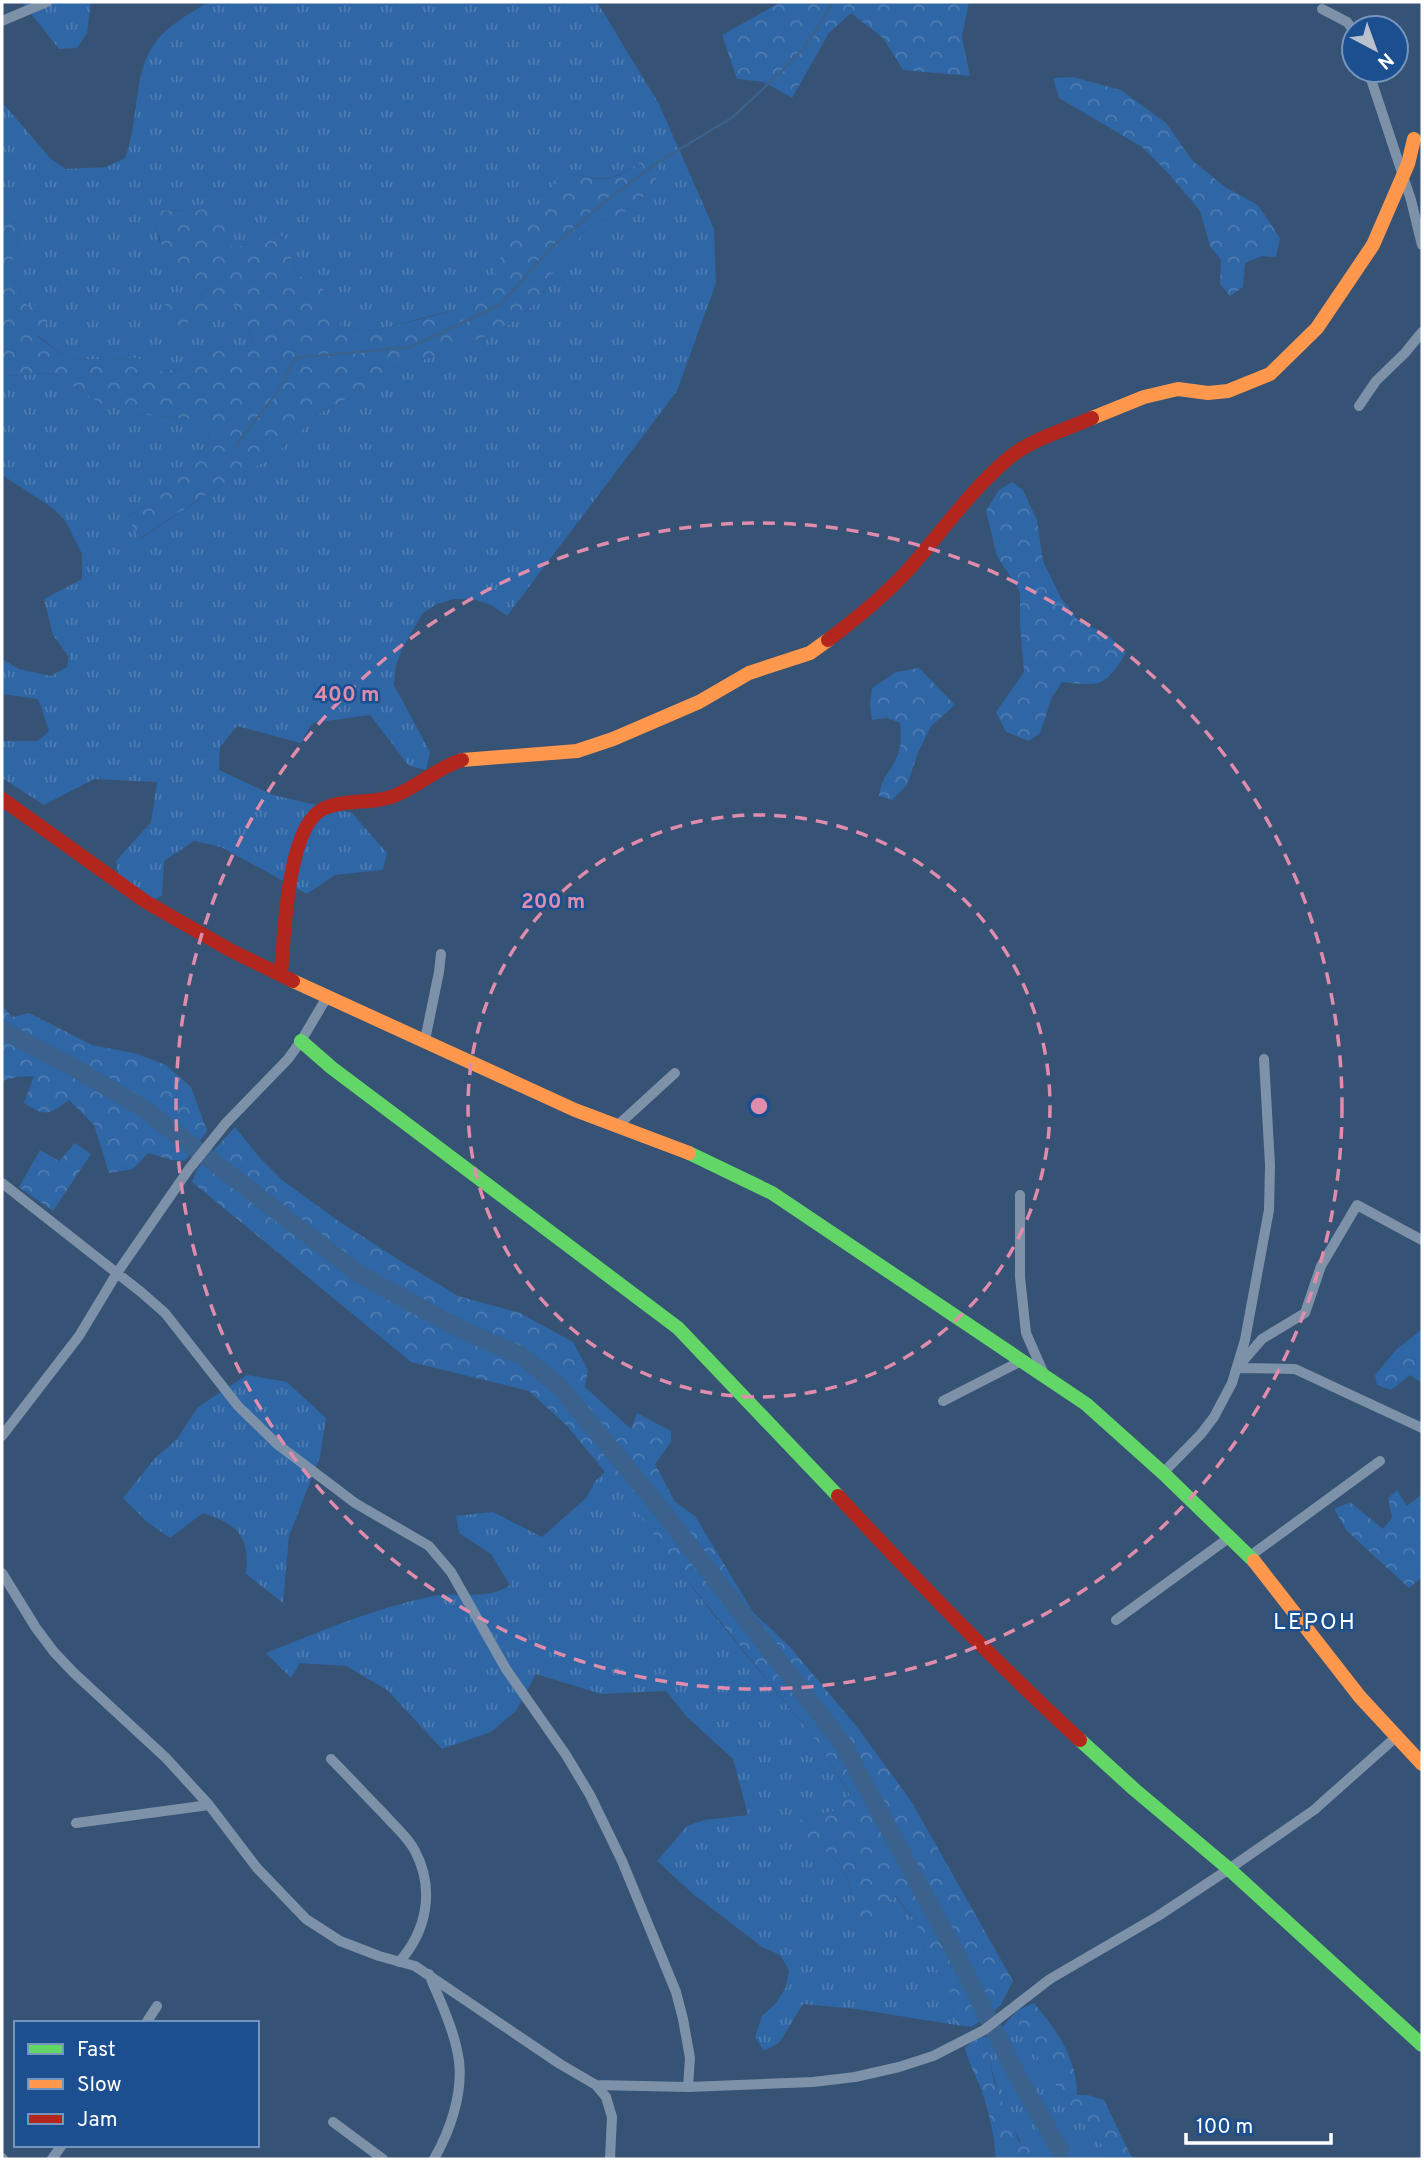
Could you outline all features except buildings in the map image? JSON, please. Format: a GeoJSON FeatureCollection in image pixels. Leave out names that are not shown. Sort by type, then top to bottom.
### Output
{"type":"FeatureCollection","features":[{"type":"Feature","properties":{"kind":"street"},"geometry":{"type":"LineString","coordinates":[[2,21],[47,2]]}},
{"type":"Feature","properties":{"kind":"street"},"geometry":{"type":"LineString","coordinates":[[1322,9],[1340,18]]}},
{"type":"Feature","properties":{"kind":"street"},"geometry":{"type":"LineString","coordinates":[[1373,84],[1422,245]]}},
{"type":"Feature","properties":{"kind":"street"},"geometry":{"type":"LineString","coordinates":[[281,974],[286,906],[296,854],[312,815],[319,810],[395,796],[456,762],[471,758],[577,751],[613,739],[699,702],[749,673],[810,653],[848,625],[907,571],[985,479],[1012,456],[1033,443],[1144,397],[1182,388],[1208,393],[1228,391],[1259,380],[1277,369],[1317,328],[1373,245],[1403,177],[1414,139]]}},
{"type":"Feature","properties":{"kind":"street"},"geometry":{"type":"LineString","coordinates":[[1359,406],[1376,382],[1405,354],[1422,332]]}},
{"type":"Feature","properties":{"kind":"street"},"geometry":{"type":"LineString","coordinates":[[2,799],[146,902],[230,950],[575,1110],[695,1155],[772,1193],[1044,1374],[1086,1404],[1250,1556],[1360,1697],[1422,1764]]}},
{"type":"Feature","properties":{"kind":"street"},"geometry":{"type":"LineString","coordinates":[[425,1040],[439,972],[440,954]]}},
{"type":"Feature","properties":{"kind":"street"},"geometry":{"type":"LineString","coordinates":[[2,1436],[79,1336],[117,1273],[189,1169],[226,1123],[260,1090],[301,1041],[327,997]]}},
{"type":"Feature","properties":{"kind":"street"},"geometry":{"type":"LineString","coordinates":[[301,1041],[332,1068],[678,1328],[1006,1672],[1135,1790],[1229,1869],[1422,2045]]}},
{"type":"Feature","properties":{"kind":"street"},"geometry":{"type":"LineString","coordinates":[[1163,1473],[1208,1426],[1232,1383],[1237,1368],[1269,1210],[1270,1165],[1264,1059]]}},
{"type":"Feature","properties":{"kind":"street"},"geometry":{"type":"LineString","coordinates":[[617,1126],[675,1073]]}},
{"type":"Feature","properties":{"kind":"street"},"geometry":{"type":"LineString","coordinates":[[2,1183],[165,1313],[239,1406],[277,1444],[355,1503],[429,1546],[452,1572],[506,1669],[566,1755],[590,1795],[622,1861],[676,1992],[688,2038],[688,2087]]}},
{"type":"Feature","properties":{"kind":"street"},"geometry":{"type":"LineString","coordinates":[[1020,1195],[1020,1277],[1026,1333],[1044,1374]]}},
{"type":"Feature","properties":{"kind":"street"},"geometry":{"type":"LineString","coordinates":[[1237,1368],[1262,1339],[1306,1313],[1321,1266],[1357,1205],[1422,1240]]}},
{"type":"Feature","properties":{"kind":"street"},"geometry":{"type":"LineString","coordinates":[[943,1401],[1023,1360]]}},
{"type":"Feature","properties":{"kind":"street"},"geometry":{"type":"LineString","coordinates":[[1237,1368],[1295,1369],[1422,1428]]}},
{"type":"Feature","properties":{"kind":"street"},"geometry":{"type":"LineString","coordinates":[[1250,1556],[1380,1461]]}},
{"type":"Feature","properties":{"kind":"street"},"geometry":{"type":"LineString","coordinates":[[1116,1620],[1230,1537]]}},
{"type":"Feature","properties":{"kind":"street"},"geometry":{"type":"LineString","coordinates":[[2,1573],[54,1652],[166,1758],[209,1805],[257,1868],[306,1919],[340,1941],[415,1966],[429,1974],[560,2064],[596,2085],[606,2097],[612,2117],[610,2159]]}},
{"type":"Feature","properties":{"kind":"street"},"geometry":{"type":"LineString","coordinates":[[596,2085],[688,2087],[813,2082],[855,2077],[933,2056],[984,2030],[1050,1979],[1158,1916],[1229,1869],[1314,1810],[1396,1737]]}},
{"type":"Feature","properties":{"kind":"street"},"geometry":{"type":"LineString","coordinates":[[331,1759],[404,1836],[415,1850],[421,1864],[426,1899],[425,1916],[412,1948],[399,1962]]}},
{"type":"Feature","properties":{"kind":"street"},"geometry":{"type":"LineString","coordinates":[[76,1823],[209,1805]]}},
{"type":"Feature","properties":{"kind":"street"},"geometry":{"type":"LineString","coordinates":[[429,1974],[442,2005],[459,2061],[458,2089],[452,2119],[434,2159]]}},
{"type":"Feature","properties":{"kind":"street"},"geometry":{"type":"LineString","coordinates":[[147,2021],[157,2006]]}},
{"type":"Feature","properties":{"kind":"street"},"geometry":{"type":"LineString","coordinates":[[333,2122],[383,2159]]}},
{"type":"Feature","properties":{"kind":"green space"},"geometry":{"type":"Polygon","coordinates":[[[22,2],[91,2],[87,33],[77,48],[59,49],[22,2]]]}},
{"type":"Feature","properties":{"kind":"green space"},"geometry":{"type":"Polygon","coordinates":[[[208,2],[597,2],[659,104],[714,229],[716,283],[677,391],[507,616],[491,605],[473,599],[454,599],[437,604],[423,613],[403,647],[396,665],[394,685],[430,752],[426,770],[409,766],[370,715],[312,723],[301,743],[237,726],[220,747],[219,770],[273,795],[352,813],[387,853],[383,870],[335,875],[307,894],[221,847],[194,841],[164,861],[162,896],[154,899],[118,874],[116,861],[151,822],[157,782],[94,779],[44,805],[2,778],[2,741],[38,741],[49,731],[38,699],[2,694],[2,659],[19,669],[51,676],[67,667],[69,657],[53,635],[44,599],[82,579],[82,554],[66,522],[54,509],[2,475],[2,376],[53,373],[100,403],[133,414],[190,419],[210,430],[207,446],[158,496],[129,516],[140,539],[227,481],[268,460],[320,413],[371,386],[391,368],[436,356],[502,330],[533,305],[549,285],[555,267],[590,225],[619,216],[642,198],[661,172],[647,157],[627,171],[611,177],[594,178],[570,173],[554,185],[538,206],[500,284],[457,309],[374,331],[341,326],[324,289],[296,274],[287,241],[277,232],[244,246],[218,246],[214,207],[195,211],[153,210],[159,241],[215,285],[200,295],[166,304],[169,333],[229,299],[246,319],[253,345],[219,348],[184,368],[156,372],[137,358],[69,360],[37,335],[27,305],[9,271],[17,245],[18,224],[2,201],[2,102],[51,159],[66,169],[106,167],[125,158],[141,73],[147,57],[167,30],[208,2]]]}},
{"type":"Feature","properties":{"kind":"green space"},"geometry":{"type":"Polygon","coordinates":[[[781,2],[969,2],[962,37],[970,76],[903,70],[883,38],[851,13],[829,33],[792,98],[764,82],[737,79],[722,35],[781,2]]]}},
{"type":"Feature","properties":{"kind":"green space"},"geometry":{"type":"Polygon","coordinates":[[[1073,77],[1121,90],[1166,123],[1192,160],[1225,187],[1258,205],[1280,238],[1276,257],[1262,256],[1245,263],[1243,287],[1230,296],[1220,284],[1221,260],[1210,246],[1200,211],[1142,147],[1059,98],[1053,78],[1073,77]]]}},
{"type":"Feature","properties":{"kind":"green space"},"geometry":{"type":"Polygon","coordinates":[[[647,157],[661,172],[642,198],[619,216],[590,225],[555,267],[549,285],[533,305],[502,330],[436,356],[391,368],[371,386],[320,413],[268,460],[227,481],[139,539],[128,517],[158,496],[207,446],[210,430],[190,419],[133,414],[100,403],[53,373],[2,376],[2,201],[18,224],[17,245],[9,271],[27,305],[45,305],[50,318],[37,336],[69,360],[137,358],[157,372],[184,368],[219,348],[253,344],[246,319],[229,299],[169,333],[163,320],[165,304],[200,295],[214,286],[199,284],[178,271],[161,243],[152,210],[195,211],[214,206],[235,228],[220,246],[244,246],[277,232],[287,241],[296,274],[324,289],[341,326],[374,331],[457,309],[499,284],[495,272],[507,243],[554,185],[570,173],[594,178],[612,178],[647,157]]]}},
{"type":"Feature","properties":{"kind":"green space"},"geometry":{"type":"Polygon","coordinates":[[[1012,482],[1023,490],[1037,520],[1043,561],[1061,598],[1078,620],[1109,636],[1126,653],[1112,673],[1100,682],[1062,682],[1052,697],[1040,733],[1029,741],[1006,732],[996,712],[1024,672],[1020,592],[997,556],[986,511],[999,490],[1012,482]]]}},
{"type":"Feature","properties":{"kind":"green space"},"geometry":{"type":"Polygon","coordinates":[[[919,668],[955,705],[931,726],[907,785],[892,800],[879,796],[884,779],[899,750],[900,723],[887,718],[872,720],[872,688],[896,672],[919,668]]]}},
{"type":"Feature","properties":{"kind":"green space"},"geometry":{"type":"Polygon","coordinates":[[[2,1005],[12,1017],[29,1013],[92,1045],[138,1054],[166,1065],[191,1087],[207,1131],[185,1161],[148,1153],[133,1169],[109,1173],[94,1125],[69,1100],[52,1111],[38,1111],[24,1103],[34,1076],[2,1081],[2,1005]]]}},
{"type":"Feature","properties":{"kind":"green space"},"geometry":{"type":"Polygon","coordinates":[[[235,1127],[282,1180],[337,1220],[407,1265],[458,1296],[520,1313],[573,1342],[588,1370],[585,1387],[631,1429],[637,1413],[671,1431],[671,1442],[655,1464],[675,1502],[695,1516],[753,1612],[790,1647],[818,1680],[858,1728],[911,1801],[1013,1981],[1000,2006],[972,2027],[956,2025],[947,1980],[927,1961],[915,1921],[895,1895],[869,1925],[854,1912],[848,1878],[834,1858],[826,1851],[806,1859],[792,1832],[792,1822],[833,1811],[850,1794],[818,1743],[674,1564],[637,1511],[567,1426],[529,1391],[411,1362],[192,1182],[197,1169],[235,1127]]]}},
{"type":"Feature","properties":{"kind":"green space"},"geometry":{"type":"Polygon","coordinates":[[[75,1143],[91,1154],[53,1211],[19,1187],[40,1150],[59,1161],[75,1143]]]}},
{"type":"Feature","properties":{"kind":"green space"},"geometry":{"type":"Polygon","coordinates":[[[1422,1329],[1422,1383],[1410,1375],[1391,1390],[1377,1385],[1375,1375],[1397,1349],[1422,1329]]]}},
{"type":"Feature","properties":{"kind":"green space"},"geometry":{"type":"Polygon","coordinates":[[[247,1375],[287,1382],[326,1418],[320,1457],[289,1536],[283,1603],[246,1574],[246,1550],[239,1533],[233,1527],[203,1513],[170,1538],[147,1522],[123,1498],[155,1458],[177,1439],[198,1407],[247,1375]]]}},
{"type":"Feature","properties":{"kind":"green space"},"geometry":{"type":"Polygon","coordinates":[[[605,1472],[717,1619],[818,1743],[850,1795],[833,1811],[792,1822],[806,1858],[826,1851],[834,1858],[848,1879],[854,1912],[869,1925],[894,1895],[915,1921],[927,1961],[947,1980],[956,2025],[856,2009],[803,2004],[779,2043],[764,2051],[755,2037],[762,2016],[776,2003],[786,1987],[789,1970],[780,1955],[762,1947],[693,1894],[657,1861],[687,1826],[704,1820],[748,1815],[733,1759],[687,1717],[666,1691],[601,1694],[536,1674],[516,1711],[491,1732],[442,1749],[387,1690],[346,1666],[300,1663],[291,1678],[266,1653],[348,1621],[411,1601],[433,1596],[484,1594],[502,1590],[510,1585],[491,1554],[459,1533],[456,1516],[493,1512],[542,1537],[587,1497],[595,1481],[605,1472]]]}},
{"type":"Feature","properties":{"kind":"green space"},"geometry":{"type":"Polygon","coordinates":[[[1397,1490],[1407,1506],[1422,1494],[1422,1577],[1409,1588],[1347,1531],[1334,1509],[1350,1502],[1383,1529],[1392,1518],[1388,1498],[1397,1490]]]}},
{"type":"Feature","properties":{"kind":"green space"},"geometry":{"type":"Polygon","coordinates":[[[1034,2003],[1064,2046],[1074,2069],[1077,2095],[1104,2100],[1130,2154],[1135,2159],[1114,2159],[1066,2101],[1019,2027],[1018,2010],[1034,2003]]]}},
{"type":"Feature","properties":{"kind":"green space"},"geometry":{"type":"Polygon","coordinates":[[[1018,2010],[1019,2027],[1066,2101],[1114,2159],[1044,2159],[1031,2152],[1020,2141],[1003,2107],[985,2037],[1001,2028],[1018,2010]]]}},
{"type":"Feature","properties":{"kind":"green space"},"geometry":{"type":"Polygon","coordinates":[[[977,2037],[985,2037],[994,2082],[1018,2140],[1043,2159],[996,2159],[986,2106],[965,2048],[977,2037]]]}},
{"type":"Feature","properties":{"kind":"waterway"},"geometry":{"type":"LineString","coordinates":[[236,445],[276,394],[295,358],[411,347],[501,304],[549,250],[607,200],[660,161],[733,117],[807,44],[833,2]]}},
{"type":"Feature","properties":{"kind":"waterway"},"geometry":{"type":"LineString","coordinates":[[2,1030],[143,1108],[359,1274],[460,1329],[522,1356],[560,1387],[660,1508],[843,1744],[953,1948],[1012,2066],[1060,2150]]}},
{"type":"Feature","properties":{"kind":"traffic: fast"},"geometry":{"type":"LineString","coordinates":[[301,1041],[332,1068],[678,1328],[838,1496]]}},
{"type":"Feature","properties":{"kind":"traffic: fast"},"geometry":{"type":"LineString","coordinates":[[689,1153],[772,1193],[1086,1404],[1163,1473],[1254,1561]]}},
{"type":"Feature","properties":{"kind":"traffic: fast"},"geometry":{"type":"LineString","coordinates":[[1080,1740],[1229,1869],[1422,2045]]}},
{"type":"Feature","properties":{"kind":"traffic: slow"},"geometry":{"type":"LineString","coordinates":[[1092,418],[1144,397],[1178,389],[1208,393],[1228,391],[1270,374],[1317,328],[1373,245],[1408,164],[1414,139]]}},
{"type":"Feature","properties":{"kind":"traffic: slow"},"geometry":{"type":"LineString","coordinates":[[462,760],[577,751],[613,739],[699,702],[749,673],[810,653],[828,640]]}},
{"type":"Feature","properties":{"kind":"traffic: slow"},"geometry":{"type":"LineString","coordinates":[[293,981],[575,1110],[689,1153]]}},
{"type":"Feature","properties":{"kind":"traffic: slow"},"geometry":{"type":"LineString","coordinates":[[1254,1561],[1360,1697],[1422,1764]]}},
{"type":"Feature","properties":{"kind":"traffic: jam"},"geometry":{"type":"LineString","coordinates":[[828,640],[900,579],[970,497],[1010,457],[1038,440],[1092,418]]}},
{"type":"Feature","properties":{"kind":"traffic: jam"},"geometry":{"type":"LineString","coordinates":[[281,974],[290,884],[302,837],[311,819],[323,809],[332,806],[396,795],[462,760]]}},
{"type":"Feature","properties":{"kind":"traffic: jam"},"geometry":{"type":"LineString","coordinates":[[2,799],[146,902],[230,950],[293,981]]}},
{"type":"Feature","properties":{"kind":"traffic: jam"},"geometry":{"type":"LineString","coordinates":[[838,1496],[956,1620],[1080,1740]]}},
{"type":"Feature","properties":{"kind":"district","name":"LEPOH"},"geometry":{"type":"Point","coordinates":[1315,1621]}}]}
